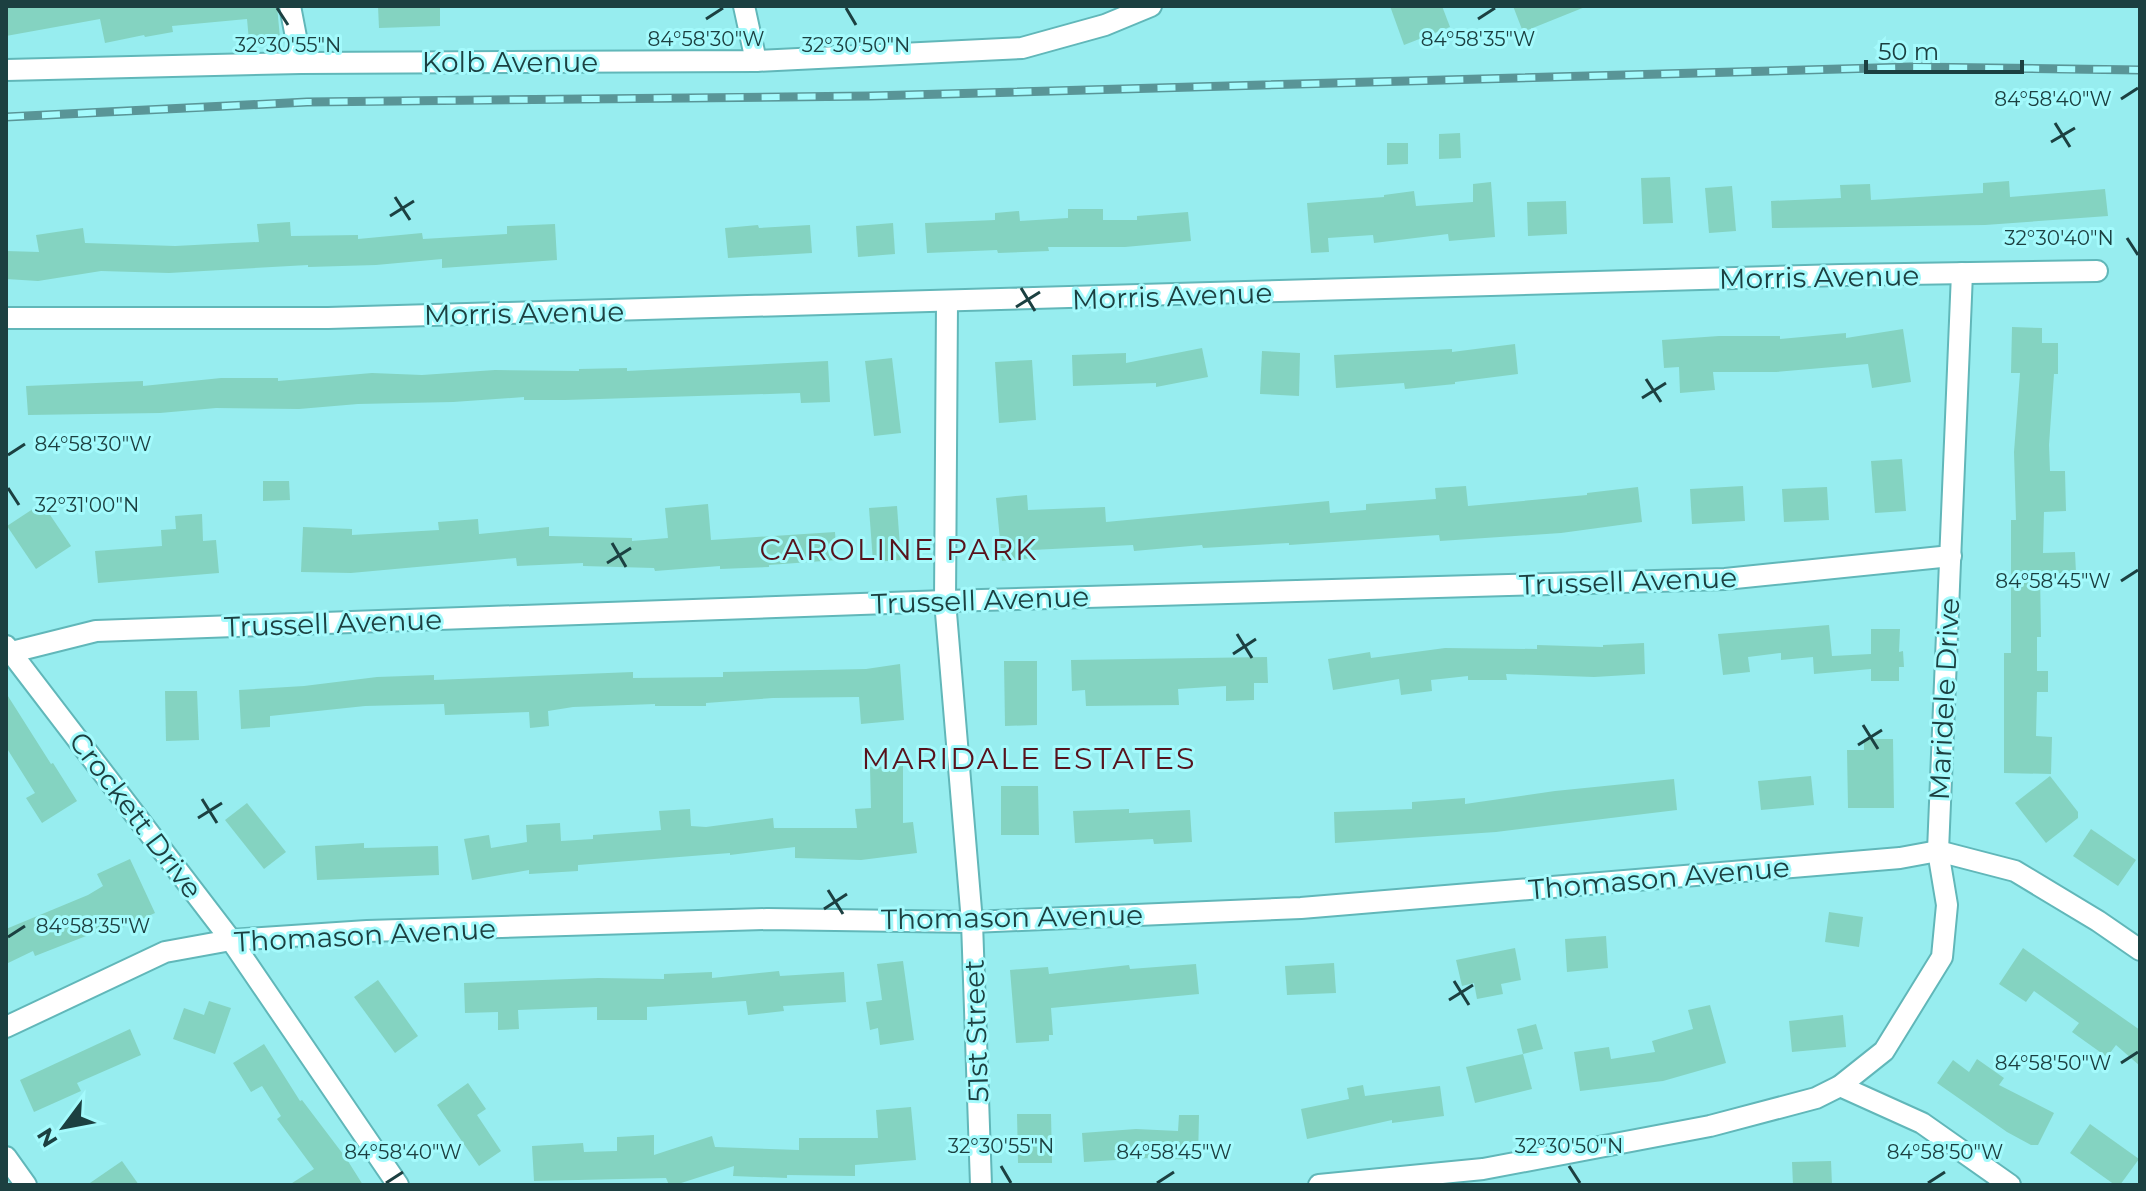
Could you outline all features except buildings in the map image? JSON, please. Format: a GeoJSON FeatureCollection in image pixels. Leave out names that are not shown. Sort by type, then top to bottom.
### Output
{"type":"FeatureCollection","features":[{"type":"Feature","properties":{"kind":"street"},"geometry":{"type":"LineString","coordinates":[[290,6],[301,63]]}},
{"type":"Feature","properties":{"kind":"street"},"geometry":{"type":"LineString","coordinates":[[744,6],[756,61]]}},
{"type":"Feature","properties":{"kind":"street","name":"Kolb Avenue"},"geometry":{"type":"LineString","coordinates":[[6,70],[301,63],[756,61],[1022,48],[1105,25],[1151,6]]}},
{"type":"Feature","properties":{"kind":"street","name":"Morris Avenue"},"geometry":{"type":"LineString","coordinates":[[6,318],[328,318],[2097,271]]}},
{"type":"Feature","properties":{"kind":"street","name":"Maridele Drive"},"geometry":{"type":"LineString","coordinates":[[1319,1185],[1483,1169],[1710,1126],[1816,1098],[1840,1086],[1884,1051],[1942,957],[1947,905],[1938,851],[1962,273]]}},
{"type":"Feature","properties":{"kind":"street","name":"51st Street"},"geometry":{"type":"LineString","coordinates":[[947,303],[945,601],[972,922],[981,1185]]}},
{"type":"Feature","properties":{"kind":"street","name":"Trussell Avenue"},"geometry":{"type":"LineString","coordinates":[[9,649],[96,631],[945,601],[1725,579],[1951,556]]}},
{"type":"Feature","properties":{"kind":"street","name":"Crockett Drive"},"geometry":{"type":"LineString","coordinates":[[9,649],[231,940],[398,1184]]}},
{"type":"Feature","properties":{"kind":"street"},"geometry":{"type":"LineString","coordinates":[[1938,851],[2015,871],[2140,950]]}},
{"type":"Feature","properties":{"kind":"street","name":"Thomason Avenue"},"geometry":{"type":"LineString","coordinates":[[6,1027],[165,952],[231,940],[367,931],[767,919],[972,922],[1301,908],[1900,858],[1938,851]]}},
{"type":"Feature","properties":{"kind":"street"},"geometry":{"type":"LineString","coordinates":[[1840,1086],[1922,1123],[2010,1185]]}},
{"type":"Feature","properties":{"kind":"street"},"geometry":{"type":"LineString","coordinates":[[6,1157],[26,1185]]}},
{"type":"Feature","properties":{"kind":"railway"},"geometry":{"type":"LineString","coordinates":[[6,117],[307,102],[870,96],[1911,67],[2140,70]]}},
{"type":"Feature","properties":{"kind":"district","name":"CAROLINE PARK"},"geometry":{"type":"Point","coordinates":[899,549]}},
{"type":"Feature","properties":{"kind":"district","name":"MARIDALE ESTATES"},"geometry":{"type":"Point","coordinates":[1029,758]}}]}
